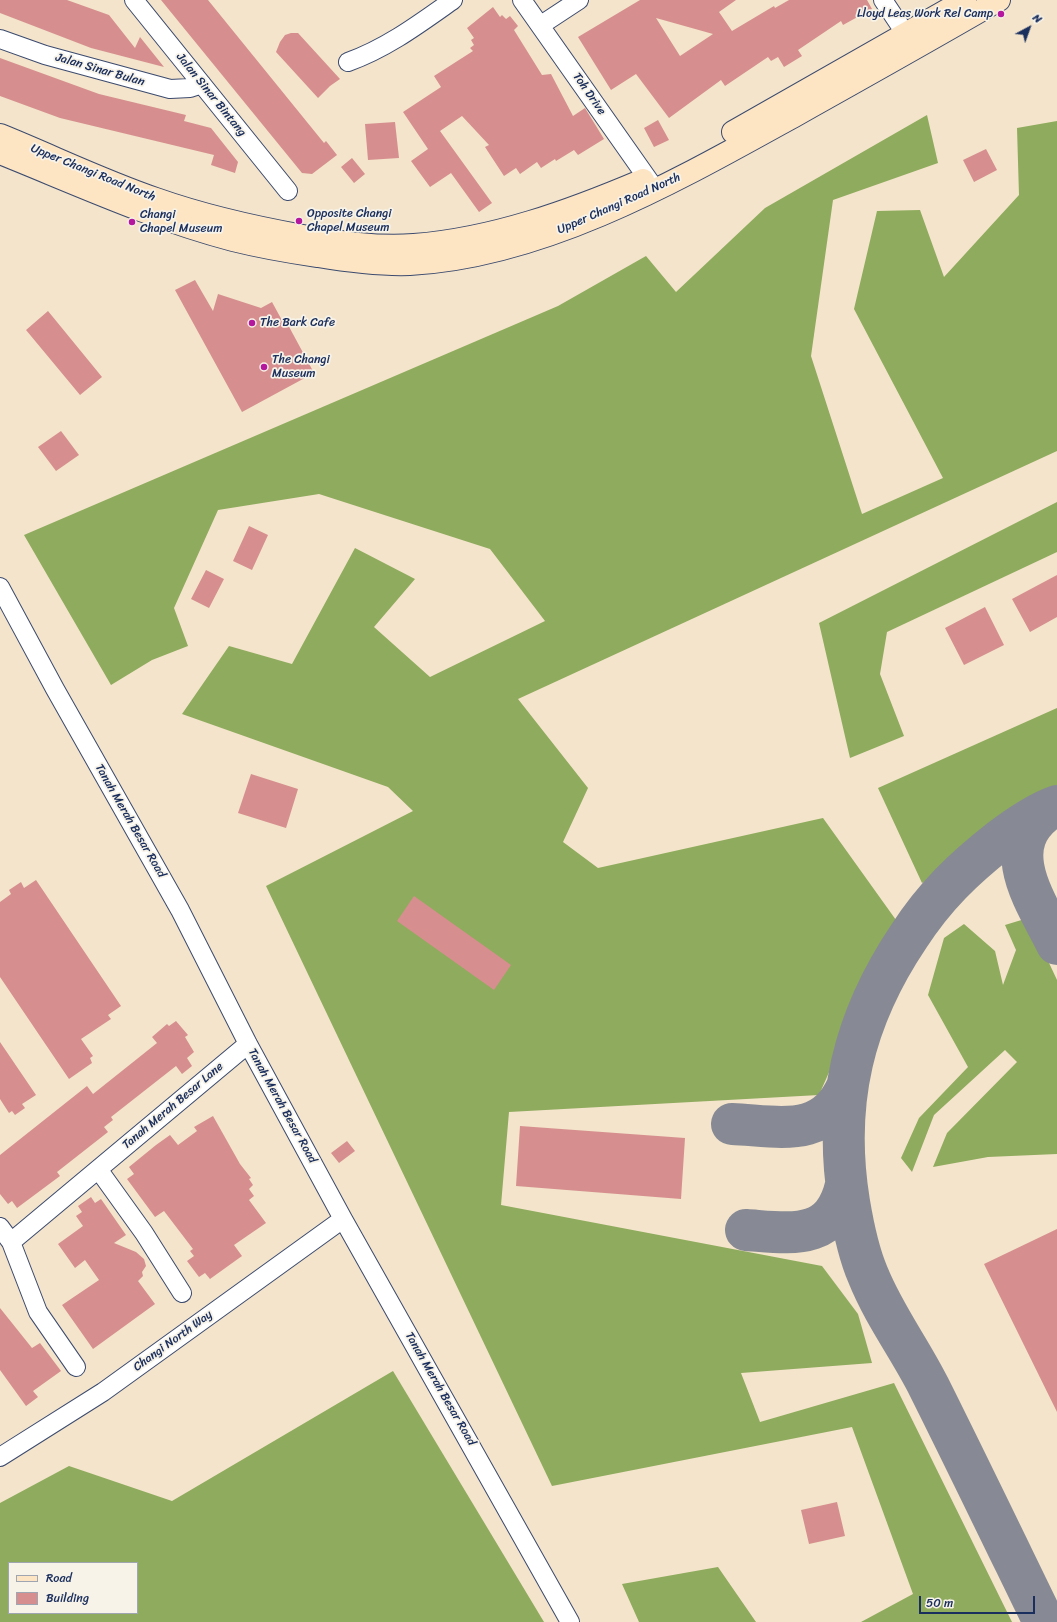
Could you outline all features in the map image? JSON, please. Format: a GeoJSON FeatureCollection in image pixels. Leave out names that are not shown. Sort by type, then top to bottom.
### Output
{"type":"FeatureCollection","features":[{"type":"Feature","properties":{"kind":"street","name":"Jalan Sinar Bintang"},"geometry":{"type":"LineString","coordinates":[[134,0],[288,191]]}},
{"type":"Feature","properties":{"kind":"street"},"geometry":{"type":"LineString","coordinates":[[348,62],[368,55],[396,40],[453,0]]}},
{"type":"Feature","properties":{"kind":"street","name":"Toh Drive"},"geometry":{"type":"LineString","coordinates":[[522,0],[541,25],[651,184]]}},
{"type":"Feature","properties":{"kind":"street"},"geometry":{"type":"LineString","coordinates":[[541,25],[579,0]]}},
{"type":"Feature","properties":{"kind":"street"},"geometry":{"type":"LineString","coordinates":[[883,0],[911,42]]}},
{"type":"Feature","properties":{"kind":"street","name":"Upper Changi Road North"},"geometry":{"type":"LineString","coordinates":[[911,42],[965,0]]}},
{"type":"Feature","properties":{"kind":"street","name":"Upper Changi Road North"},"geometry":{"type":"LineString","coordinates":[[0,153],[154,214],[233,240],[278,250],[342,260],[402,264],[465,257],[530,242],[576,226],[651,184],[748,141],[911,42],[999,0]]}},
{"type":"Feature","properties":{"kind":"street","name":"Jalan Sinar Bulan"},"geometry":{"type":"LineString","coordinates":[[0,39],[45,55],[170,89],[190,88],[202,84]]}},
{"type":"Feature","properties":{"kind":"street","name":"Upper Changi Road North"},"geometry":{"type":"LineString","coordinates":[[0,135],[156,199],[236,223],[344,243],[412,245],[462,239],[535,220],[594,199],[651,184]]}},
{"type":"Feature","properties":{"kind":"street","name":"Tanah Merah Besar Road"},"geometry":{"type":"LineString","coordinates":[[0,588],[55,690],[180,910],[248,1044],[343,1219],[510,1512],[570,1622]]}},
{"type":"Feature","properties":{"kind":"street","name":"Tanah Merah Besar Lane"},"geometry":{"type":"LineString","coordinates":[[11,1242],[248,1044]]}},
{"type":"Feature","properties":{"kind":"street"},"geometry":{"type":"LineString","coordinates":[[98,1169],[144,1233],[182,1293]]}},
{"type":"Feature","properties":{"kind":"street","name":"Changi North Way"},"geometry":{"type":"LineString","coordinates":[[0,1457],[103,1392],[343,1219]]}},
{"type":"Feature","properties":{"kind":"street"},"geometry":{"type":"LineString","coordinates":[[0,1227],[11,1242],[38,1312],[76,1367]]}},
{"type":"Feature","properties":{"kind":"green space"},"geometry":{"type":"Polygon","coordinates":[[[927,115],[938,163],[833,200],[811,356],[862,514],[943,478],[854,309],[877,211],[920,210],[944,277],[1019,195],[1017,128],[1057,121],[1057,451],[518,699],[588,788],[563,842],[598,868],[823,818],[896,920],[819,1095],[509,1112],[501,1205],[822,1266],[858,1314],[872,1363],[741,1373],[760,1422],[894,1383],[1012,1622],[861,1622],[913,1594],[852,1427],[552,1486],[266,886],[413,811],[388,787],[182,714],[229,646],[292,664],[355,548],[415,579],[374,627],[430,677],[545,621],[490,549],[319,494],[218,510],[174,608],[188,646],[152,660],[111,685],[24,535],[558,306],[646,256],[676,292],[765,208],[927,115]]]}},
{"type":"Feature","properties":{"kind":"green space"},"geometry":{"type":"Polygon","coordinates":[[[1057,502],[1057,552],[887,632],[880,674],[904,736],[850,758],[819,623],[1057,502]]]}},
{"type":"Feature","properties":{"kind":"green space"},"geometry":{"type":"Polygon","coordinates":[[[1057,708],[1057,806],[922,883],[878,788],[1057,708]]]}},
{"type":"Feature","properties":{"kind":"green space"},"geometry":{"type":"Polygon","coordinates":[[[1028,918],[1057,980],[1057,1154],[988,1157],[933,1167],[947,1133],[1017,1062],[1005,1050],[934,1115],[912,1172],[901,1158],[919,1118],[968,1067],[928,995],[944,938],[964,924],[995,951],[1003,985],[1016,950],[1005,925],[1028,918]]]}},
{"type":"Feature","properties":{"kind":"green space"},"geometry":{"type":"Polygon","coordinates":[[[393,1371],[544,1622],[0,1622],[0,1503],[69,1466],[172,1501],[393,1371]]]}},
{"type":"Feature","properties":{"kind":"green space"},"geometry":{"type":"Polygon","coordinates":[[[718,1567],[756,1622],[639,1622],[622,1584],[718,1567]]]}},
{"type":"Feature","properties":{"kind":"building"},"geometry":{"type":"Polygon","coordinates":[[[0,0],[67,0],[109,15],[135,48],[140,37],[164,67],[91,48],[0,13],[0,0]]]}},
{"type":"Feature","properties":{"kind":"building"},"geometry":{"type":"Polygon","coordinates":[[[161,0],[208,0],[324,143],[326,141],[337,155],[312,174],[302,173],[161,0]]]}},
{"type":"Feature","properties":{"kind":"building"},"geometry":{"type":"Polygon","coordinates":[[[640,0],[736,0],[719,12],[732,31],[774,6],[775,8],[789,0],[867,0],[872,9],[843,25],[841,21],[798,50],[802,56],[784,67],[778,57],[771,61],[768,57],[725,86],[721,80],[669,118],[636,74],[611,90],[578,37],[640,0]],[[656,18],[680,56],[713,34],[656,18]]]}},
{"type":"Feature","properties":{"kind":"building"},"geometry":{"type":"Polygon","coordinates":[[[493,7],[500,17],[502,15],[506,19],[510,16],[518,26],[514,30],[542,75],[551,74],[573,116],[585,108],[604,139],[578,155],[574,150],[541,168],[537,162],[520,174],[516,168],[504,176],[485,147],[489,145],[462,116],[440,131],[492,203],[479,212],[451,173],[430,187],[411,161],[428,149],[403,112],[441,87],[434,76],[473,51],[470,48],[474,45],[471,40],[474,38],[467,28],[493,7]]]}},
{"type":"Feature","properties":{"kind":"building"},"geometry":{"type":"Polygon","coordinates":[[[298,33],[340,79],[330,86],[318,98],[276,52],[285,35],[298,33]]]}},
{"type":"Feature","properties":{"kind":"building"},"geometry":{"type":"Polygon","coordinates":[[[0,58],[99,94],[186,115],[184,121],[211,128],[238,162],[235,173],[211,165],[214,155],[60,118],[0,96],[0,58]]]}},
{"type":"Feature","properties":{"kind":"building"},"geometry":{"type":"Polygon","coordinates":[[[658,120],[669,140],[654,147],[644,128],[658,120]]]}},
{"type":"Feature","properties":{"kind":"building"},"geometry":{"type":"Polygon","coordinates":[[[395,122],[399,158],[368,160],[365,124],[395,122]]]}},
{"type":"Feature","properties":{"kind":"building"},"geometry":{"type":"Polygon","coordinates":[[[986,149],[997,170],[974,182],[963,160],[986,149]]]}},
{"type":"Feature","properties":{"kind":"building"},"geometry":{"type":"Polygon","coordinates":[[[352,158],[365,174],[354,183],[341,167],[352,158]]]}},
{"type":"Feature","properties":{"kind":"building"},"geometry":{"type":"Polygon","coordinates":[[[195,280],[213,311],[218,294],[261,308],[272,302],[284,324],[287,323],[314,373],[242,412],[175,290],[195,280]]]}},
{"type":"Feature","properties":{"kind":"building"},"geometry":{"type":"Polygon","coordinates":[[[48,311],[102,377],[80,395],[26,330],[48,311]]]}},
{"type":"Feature","properties":{"kind":"building"},"geometry":{"type":"Polygon","coordinates":[[[61,431],[79,455],[56,471],[38,447],[61,431]]]}},
{"type":"Feature","properties":{"kind":"building"},"geometry":{"type":"Polygon","coordinates":[[[249,526],[268,535],[252,570],[233,561],[249,526]]]}},
{"type":"Feature","properties":{"kind":"building"},"geometry":{"type":"Polygon","coordinates":[[[206,570],[224,579],[209,608],[191,599],[206,570]]]}},
{"type":"Feature","properties":{"kind":"building"},"geometry":{"type":"Polygon","coordinates":[[[1057,575],[1057,617],[1030,632],[1012,599],[1057,575]]]}},
{"type":"Feature","properties":{"kind":"building"},"geometry":{"type":"Polygon","coordinates":[[[985,607],[1004,645],[964,665],[945,628],[985,607]]]}},
{"type":"Feature","properties":{"kind":"building"},"geometry":{"type":"Polygon","coordinates":[[[251,774],[298,789],[286,828],[238,813],[251,774]]]}},
{"type":"Feature","properties":{"kind":"building"},"geometry":{"type":"Polygon","coordinates":[[[36,880],[121,1006],[108,1015],[111,1019],[81,1039],[93,1056],[90,1058],[92,1063],[69,1079],[0,977],[0,902],[11,894],[9,890],[21,882],[24,888],[36,880]]]}},
{"type":"Feature","properties":{"kind":"building"},"geometry":{"type":"Polygon","coordinates":[[[414,896],[511,965],[494,990],[397,921],[414,896]]]}},
{"type":"Feature","properties":{"kind":"building"},"geometry":{"type":"Polygon","coordinates":[[[176,1021],[188,1035],[185,1037],[194,1052],[187,1058],[192,1066],[182,1074],[176,1066],[111,1117],[113,1120],[104,1127],[108,1132],[57,1172],[60,1176],[17,1208],[12,1201],[8,1204],[0,1194],[0,1155],[87,1086],[93,1094],[157,1043],[152,1037],[167,1024],[169,1026],[176,1021]]]}},
{"type":"Feature","properties":{"kind":"building"},"geometry":{"type":"Polygon","coordinates":[[[0,1042],[36,1095],[22,1104],[25,1108],[15,1115],[12,1111],[9,1113],[0,1099],[0,1042]]]}},
{"type":"Feature","properties":{"kind":"building"},"geometry":{"type":"Polygon","coordinates":[[[213,1116],[240,1164],[251,1178],[249,1179],[253,1185],[249,1189],[254,1196],[249,1200],[266,1223],[234,1245],[242,1256],[210,1279],[205,1273],[199,1277],[187,1261],[194,1256],[190,1251],[193,1249],[164,1211],[155,1217],[127,1179],[134,1174],[129,1167],[156,1145],[170,1135],[178,1145],[197,1131],[194,1127],[213,1116]]]}},
{"type":"Feature","properties":{"kind":"building"},"geometry":{"type":"Polygon","coordinates":[[[520,1126],[685,1138],[681,1199],[516,1186],[520,1126]]]}},
{"type":"Feature","properties":{"kind":"building"},"geometry":{"type":"Polygon","coordinates":[[[347,1141],[355,1151],[339,1163],[331,1153],[347,1141]]]}},
{"type":"Feature","properties":{"kind":"building"},"geometry":{"type":"Polygon","coordinates":[[[91,1197],[95,1203],[101,1199],[126,1235],[114,1243],[136,1252],[144,1259],[146,1266],[142,1272],[143,1276],[138,1281],[155,1304],[93,1349],[62,1305],[99,1280],[85,1260],[75,1268],[58,1244],[83,1226],[76,1216],[82,1212],[78,1206],[91,1197]]]}},
{"type":"Feature","properties":{"kind":"building"},"geometry":{"type":"Polygon","coordinates":[[[1057,1229],[1057,1412],[984,1264],[1057,1229]]]}},
{"type":"Feature","properties":{"kind":"building"},"geometry":{"type":"Polygon","coordinates":[[[0,1308],[32,1348],[40,1343],[61,1371],[33,1391],[38,1397],[26,1406],[0,1370],[0,1308]]]}},
{"type":"Feature","properties":{"kind":"building"},"geometry":{"type":"Polygon","coordinates":[[[837,1502],[845,1536],[809,1544],[801,1510],[837,1502]]]}},
{"type":"Feature","properties":{"kind":"taxiway"},"geometry":{"type":"LineString","coordinates":[[1044,1622],[929,1387],[889,1318],[874,1290],[864,1266],[854,1230],[849,1202],[845,1166],[844,1130],[846,1096],[852,1063],[861,1031],[874,999],[890,967],[909,936],[939,896],[974,862],[1020,825],[1042,812],[1057,806]]}},
{"type":"Feature","properties":{"kind":"taxiway"},"geometry":{"type":"LineString","coordinates":[[1045,812],[1031,827],[1024,842],[1022,859],[1032,894],[1057,944]]}},
{"type":"Feature","properties":{"kind":"taxiway"},"geometry":{"type":"LineString","coordinates":[[732,1124],[783,1127],[798,1126],[813,1122],[826,1115],[837,1104],[847,1087]]}},
{"type":"Feature","properties":{"kind":"taxiway"},"geometry":{"type":"LineString","coordinates":[[746,1230],[794,1232],[808,1230],[820,1225],[831,1216],[840,1203],[846,1185]]}},
{"type":"Feature","properties":{"kind":"place","name":"Lloyd Leas Work Rel Camp"},"geometry":{"type":"Point","coordinates":[1001,14]}},
{"type":"Feature","properties":{"kind":"place","name":"Opposite Changi Chapel Museum"},"geometry":{"type":"Point","coordinates":[299,221]}},
{"type":"Feature","properties":{"kind":"place","name":"Changi Chapel Museum"},"geometry":{"type":"Point","coordinates":[132,222]}},
{"type":"Feature","properties":{"kind":"place","name":"The Bark Cafe"},"geometry":{"type":"Point","coordinates":[252,323]}},
{"type":"Feature","properties":{"kind":"place","name":"The Changi Museum"},"geometry":{"type":"Point","coordinates":[264,367]}}]}
